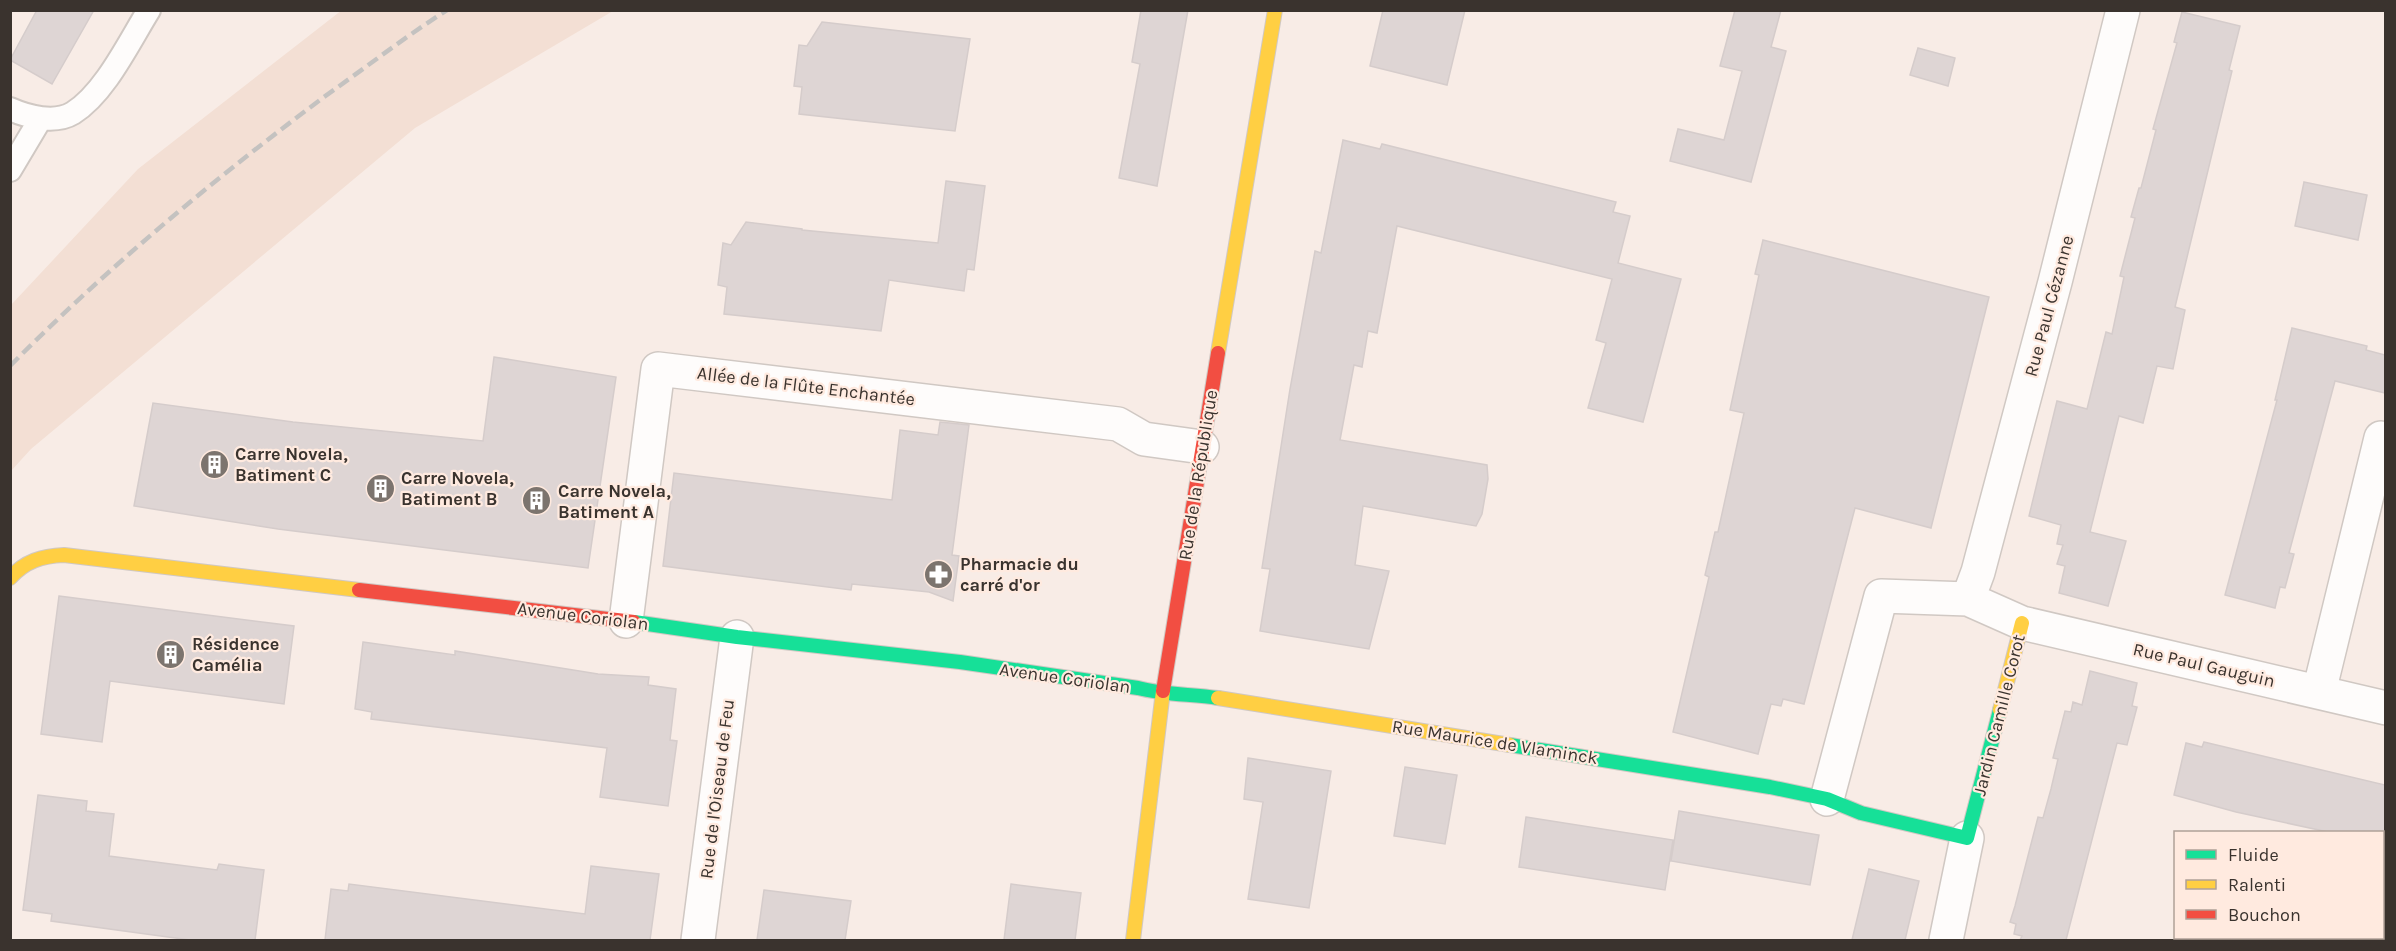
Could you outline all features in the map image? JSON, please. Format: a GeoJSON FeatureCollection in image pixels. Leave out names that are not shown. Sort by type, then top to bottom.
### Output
{"type":"FeatureCollection","features":[{"type":"Feature","properties":{"kind":"street","name":"Rue de la République"},"geometry":{"type":"LineString","coordinates":[[1134,940],[1162,694],[1275,10]]}},
{"type":"Feature","properties":{"kind":"street","name":"Rue Paul Cézanne"},"geometry":{"type":"LineString","coordinates":[[1968,599],[1978,572],[2055,282],[2122,10]]}},
{"type":"Feature","properties":{"kind":"street","name":"Allée de la Flûte Enchantée"},"geometry":{"type":"LineString","coordinates":[[626,621],[658,369],[1118,424],[1144,439],[1202,447]]}},
{"type":"Feature","properties":{"kind":"street"},"geometry":{"type":"LineString","coordinates":[[2319,692],[2381,438]]}},
{"type":"Feature","properties":{"kind":"street","name":"Avenue Coriolan"},"geometry":{"type":"LineString","coordinates":[[10,578],[33,559],[45,555],[64,555],[960,662],[1138,688],[1162,694]]}},
{"type":"Feature","properties":{"kind":"street","name":"Jardin Camille Corot"},"geometry":{"type":"LineString","coordinates":[[1827,799],[1881,596],[1968,599],[2022,622],[1967,838]]}},
{"type":"Feature","properties":{"kind":"street","name":"Rue Paul Gauguin"},"geometry":{"type":"LineString","coordinates":[[2022,622],[2385,708]]}},
{"type":"Feature","properties":{"kind":"street","name":"Rue de l'Oiseau de Feu"},"geometry":{"type":"LineString","coordinates":[[698,940],[737,637]]}},
{"type":"Feature","properties":{"kind":"street","name":"Rue Maurice de Vlaminck"},"geometry":{"type":"LineString","coordinates":[[1162,694],[1182,697],[1194,694],[1770,787],[1827,799]]}},
{"type":"Feature","properties":{"kind":"street"},"geometry":{"type":"LineString","coordinates":[[1827,799],[1861,813],[1967,838],[1946,940]]}},
{"type":"Feature","properties":{"kind":"lane"},"geometry":{"type":"LineString","coordinates":[[10,109],[48,119],[71,115],[97,92],[149,10]]}},
{"type":"Feature","properties":{"kind":"lane"},"geometry":{"type":"LineString","coordinates":[[10,170],[41,118]]}},
{"type":"Feature","properties":{"kind":"shaded area"},"geometry":{"type":"Polygon","coordinates":[[[342,10],[613,11],[415,128],[31,449],[11,471],[11,305],[138,169],[342,10]]]}},
{"type":"Feature","properties":{"kind":"building"},"geometry":{"type":"Polygon","coordinates":[[[37,10],[94,10],[52,84],[10,60],[37,10]]]}},
{"type":"Feature","properties":{"kind":"building"},"geometry":{"type":"Polygon","coordinates":[[[1141,10],[1188,10],[1157,186],[1119,178],[1140,64],[1132,62],[1141,10]]]}},
{"type":"Feature","properties":{"kind":"building"},"geometry":{"type":"Polygon","coordinates":[[[1383,10],[1465,10],[1447,85],[1370,66],[1383,10]]]}},
{"type":"Feature","properties":{"kind":"building"},"geometry":{"type":"Polygon","coordinates":[[[1735,10],[1781,10],[1771,47],[1786,51],[1751,182],[1670,161],[1678,129],[1724,140],[1742,71],[1720,66],[1735,10]]]}},
{"type":"Feature","properties":{"kind":"building"},"geometry":{"type":"Polygon","coordinates":[[[2182,12],[2240,26],[2229,70],[2232,71],[2175,307],[2185,310],[2173,369],[2157,366],[2143,423],[2119,416],[2090,532],[2126,541],[2108,606],[2059,593],[2065,566],[2057,564],[2063,545],[2057,544],[2061,525],[2029,516],[2057,401],[2087,409],[2106,332],[2112,334],[2124,277],[2120,276],[2135,218],[2131,217],[2156,130],[2153,129],[2177,43],[2174,42],[2182,12]]]}},
{"type":"Feature","properties":{"kind":"building"},"geometry":{"type":"Polygon","coordinates":[[[822,22],[970,39],[955,131],[799,114],[802,87],[794,86],[799,45],[807,46],[822,22]]]}},
{"type":"Feature","properties":{"kind":"building"},"geometry":{"type":"Polygon","coordinates":[[[1918,48],[1955,58],[1948,86],[1910,75],[1918,48]]]}},
{"type":"Feature","properties":{"kind":"building"},"geometry":{"type":"Polygon","coordinates":[[[1343,140],[1380,149],[1382,144],[1616,202],[1613,212],[1630,216],[1618,263],[1681,279],[1643,422],[1588,408],[1606,343],[1596,340],[1612,279],[1397,226],[1377,333],[1368,331],[1362,367],[1354,365],[1340,440],[1487,465],[1488,479],[1482,514],[1476,526],[1363,506],[1355,565],[1389,571],[1369,649],[1260,631],[1270,569],[1262,568],[1290,389],[1315,251],[1321,253],[1343,140]]]}},
{"type":"Feature","properties":{"kind":"building"},"geometry":{"type":"Polygon","coordinates":[[[946,181],[985,186],[974,270],[967,269],[964,291],[889,280],[881,331],[724,314],[727,287],[718,285],[723,243],[731,245],[746,222],[802,230],[938,243],[946,181]]]}},
{"type":"Feature","properties":{"kind":"building"},"geometry":{"type":"Polygon","coordinates":[[[2304,182],[2367,195],[2358,240],[2295,226],[2304,182]]]}},
{"type":"Feature","properties":{"kind":"building"},"geometry":{"type":"Polygon","coordinates":[[[1763,240],[1989,297],[1931,528],[1855,508],[1804,704],[1783,699],[1781,706],[1771,704],[1758,754],[1673,732],[1709,577],[1705,575],[1715,532],[1718,532],[1744,413],[1730,410],[1759,275],[1755,274],[1763,240]]]}},
{"type":"Feature","properties":{"kind":"building"},"geometry":{"type":"Polygon","coordinates":[[[2292,328],[2367,346],[2366,350],[2385,355],[2385,393],[2335,381],[2289,553],[2294,554],[2285,588],[2280,587],[2275,608],[2225,595],[2277,400],[2275,400],[2292,328]]]}},
{"type":"Feature","properties":{"kind":"building"},"geometry":{"type":"Polygon","coordinates":[[[494,357],[616,377],[588,568],[278,529],[134,506],[153,403],[293,422],[483,441],[494,357]]]}},
{"type":"Feature","properties":{"kind":"building"},"geometry":{"type":"Polygon","coordinates":[[[940,422],[969,425],[952,555],[959,556],[953,601],[929,592],[852,584],[851,590],[663,566],[674,473],[892,500],[900,430],[938,435],[940,422]]]}},
{"type":"Feature","properties":{"kind":"building","name":"Résidence Camélia"},"geometry":{"type":"Polygon","coordinates":[[[59,596],[294,626],[284,704],[110,681],[102,742],[41,734],[59,596]]]}},
{"type":"Feature","properties":{"kind":"building"},"geometry":{"type":"Polygon","coordinates":[[[363,642],[455,655],[455,651],[598,674],[649,677],[648,685],[676,689],[670,740],[677,741],[668,806],[600,797],[607,748],[371,719],[372,712],[355,709],[363,642]]]}},
{"type":"Feature","properties":{"kind":"building"},"geometry":{"type":"Polygon","coordinates":[[[2090,671],[2137,683],[2132,706],[2137,707],[2127,745],[2117,743],[2066,940],[2020,940],[2022,936],[2014,934],[2016,924],[2010,922],[2038,817],[2043,818],[2051,789],[2058,759],[2053,758],[2065,711],[2071,712],[2073,702],[2082,705],[2090,671]]]}},
{"type":"Feature","properties":{"kind":"building"},"geometry":{"type":"Polygon","coordinates":[[[2204,742],[2385,785],[2385,832],[2323,831],[2236,812],[2174,795],[2186,743],[2202,747],[2204,742]]]}},
{"type":"Feature","properties":{"kind":"building"},"geometry":{"type":"Polygon","coordinates":[[[1248,758],[1331,771],[1309,908],[1248,899],[1263,802],[1244,799],[1248,758]]]}},
{"type":"Feature","properties":{"kind":"building"},"geometry":{"type":"Polygon","coordinates":[[[1405,767],[1457,775],[1445,844],[1394,836],[1405,767]]]}},
{"type":"Feature","properties":{"kind":"building"},"geometry":{"type":"Polygon","coordinates":[[[38,795],[87,801],[86,811],[114,814],[109,856],[217,870],[219,864],[264,870],[255,940],[190,940],[51,921],[52,914],[23,910],[38,795]]]}},
{"type":"Feature","properties":{"kind":"building"},"geometry":{"type":"Polygon","coordinates":[[[1679,811],[1819,835],[1810,885],[1671,861],[1679,811]]]}},
{"type":"Feature","properties":{"kind":"building"},"geometry":{"type":"Polygon","coordinates":[[[1526,817],[1673,840],[1665,890],[1519,867],[1526,817]]]}},
{"type":"Feature","properties":{"kind":"building"},"geometry":{"type":"Polygon","coordinates":[[[591,866],[659,874],[650,940],[325,940],[331,889],[348,891],[349,884],[585,914],[591,866]]]}},
{"type":"Feature","properties":{"kind":"building"},"geometry":{"type":"Polygon","coordinates":[[[1869,869],[1919,881],[1905,940],[1852,940],[1869,869]]]}},
{"type":"Feature","properties":{"kind":"building"},"geometry":{"type":"Polygon","coordinates":[[[1011,884],[1081,893],[1075,940],[1004,940],[1011,884]]]}},
{"type":"Feature","properties":{"kind":"building"},"geometry":{"type":"Polygon","coordinates":[[[764,890],[851,901],[845,940],[757,940],[764,890]]]}},
{"type":"Feature","properties":{"kind":"railway"},"geometry":{"type":"LineString","coordinates":[[10,366],[123,259],[202,192],[324,97],[447,10]]}},
{"type":"Feature","properties":{"kind":"traffic: fast"},"geometry":{"type":"LineString","coordinates":[[634,622],[737,637],[960,662],[1158,692],[1218,698]]}},
{"type":"Feature","properties":{"kind":"traffic: fast"},"geometry":{"type":"LineString","coordinates":[[1510,745],[1770,787],[1827,799],[1861,813],[1967,838],[2000,710]]}},
{"type":"Feature","properties":{"kind":"traffic: slow"},"geometry":{"type":"LineString","coordinates":[[1218,353],[1275,10]]}},
{"type":"Feature","properties":{"kind":"traffic: slow"},"geometry":{"type":"LineString","coordinates":[[10,578],[34,560],[64,555],[359,590]]}},
{"type":"Feature","properties":{"kind":"traffic: slow"},"geometry":{"type":"LineString","coordinates":[[2000,710],[2022,623]]}},
{"type":"Feature","properties":{"kind":"traffic: slow"},"geometry":{"type":"LineString","coordinates":[[1133,940],[1163,691]]}},
{"type":"Feature","properties":{"kind":"traffic: slow"},"geometry":{"type":"LineString","coordinates":[[1218,698],[1510,745]]}},
{"type":"Feature","properties":{"kind":"traffic: jam"},"geometry":{"type":"LineString","coordinates":[[1163,691],[1218,353]]}},
{"type":"Feature","properties":{"kind":"traffic: jam"},"geometry":{"type":"LineString","coordinates":[[359,590],[634,622]]}},
{"type":"Feature","properties":{"kind":"place","name":"Carre Novela, Batiment C"},"geometry":{"type":"Point","coordinates":[214,464]}},
{"type":"Feature","properties":{"kind":"place","name":"Carre Novela, Batiment B"},"geometry":{"type":"Point","coordinates":[380,488]}},
{"type":"Feature","properties":{"kind":"place","name":"Carre Novela, Batiment A"},"geometry":{"type":"Point","coordinates":[537,501]}},
{"type":"Feature","properties":{"kind":"place","name":"Pharmacie du carré d'or"},"geometry":{"type":"Point","coordinates":[939,574]}},
{"type":"Feature","properties":{"kind":"place","name":"Résidence Camélia"},"geometry":{"type":"Point","coordinates":[171,654]}}]}
